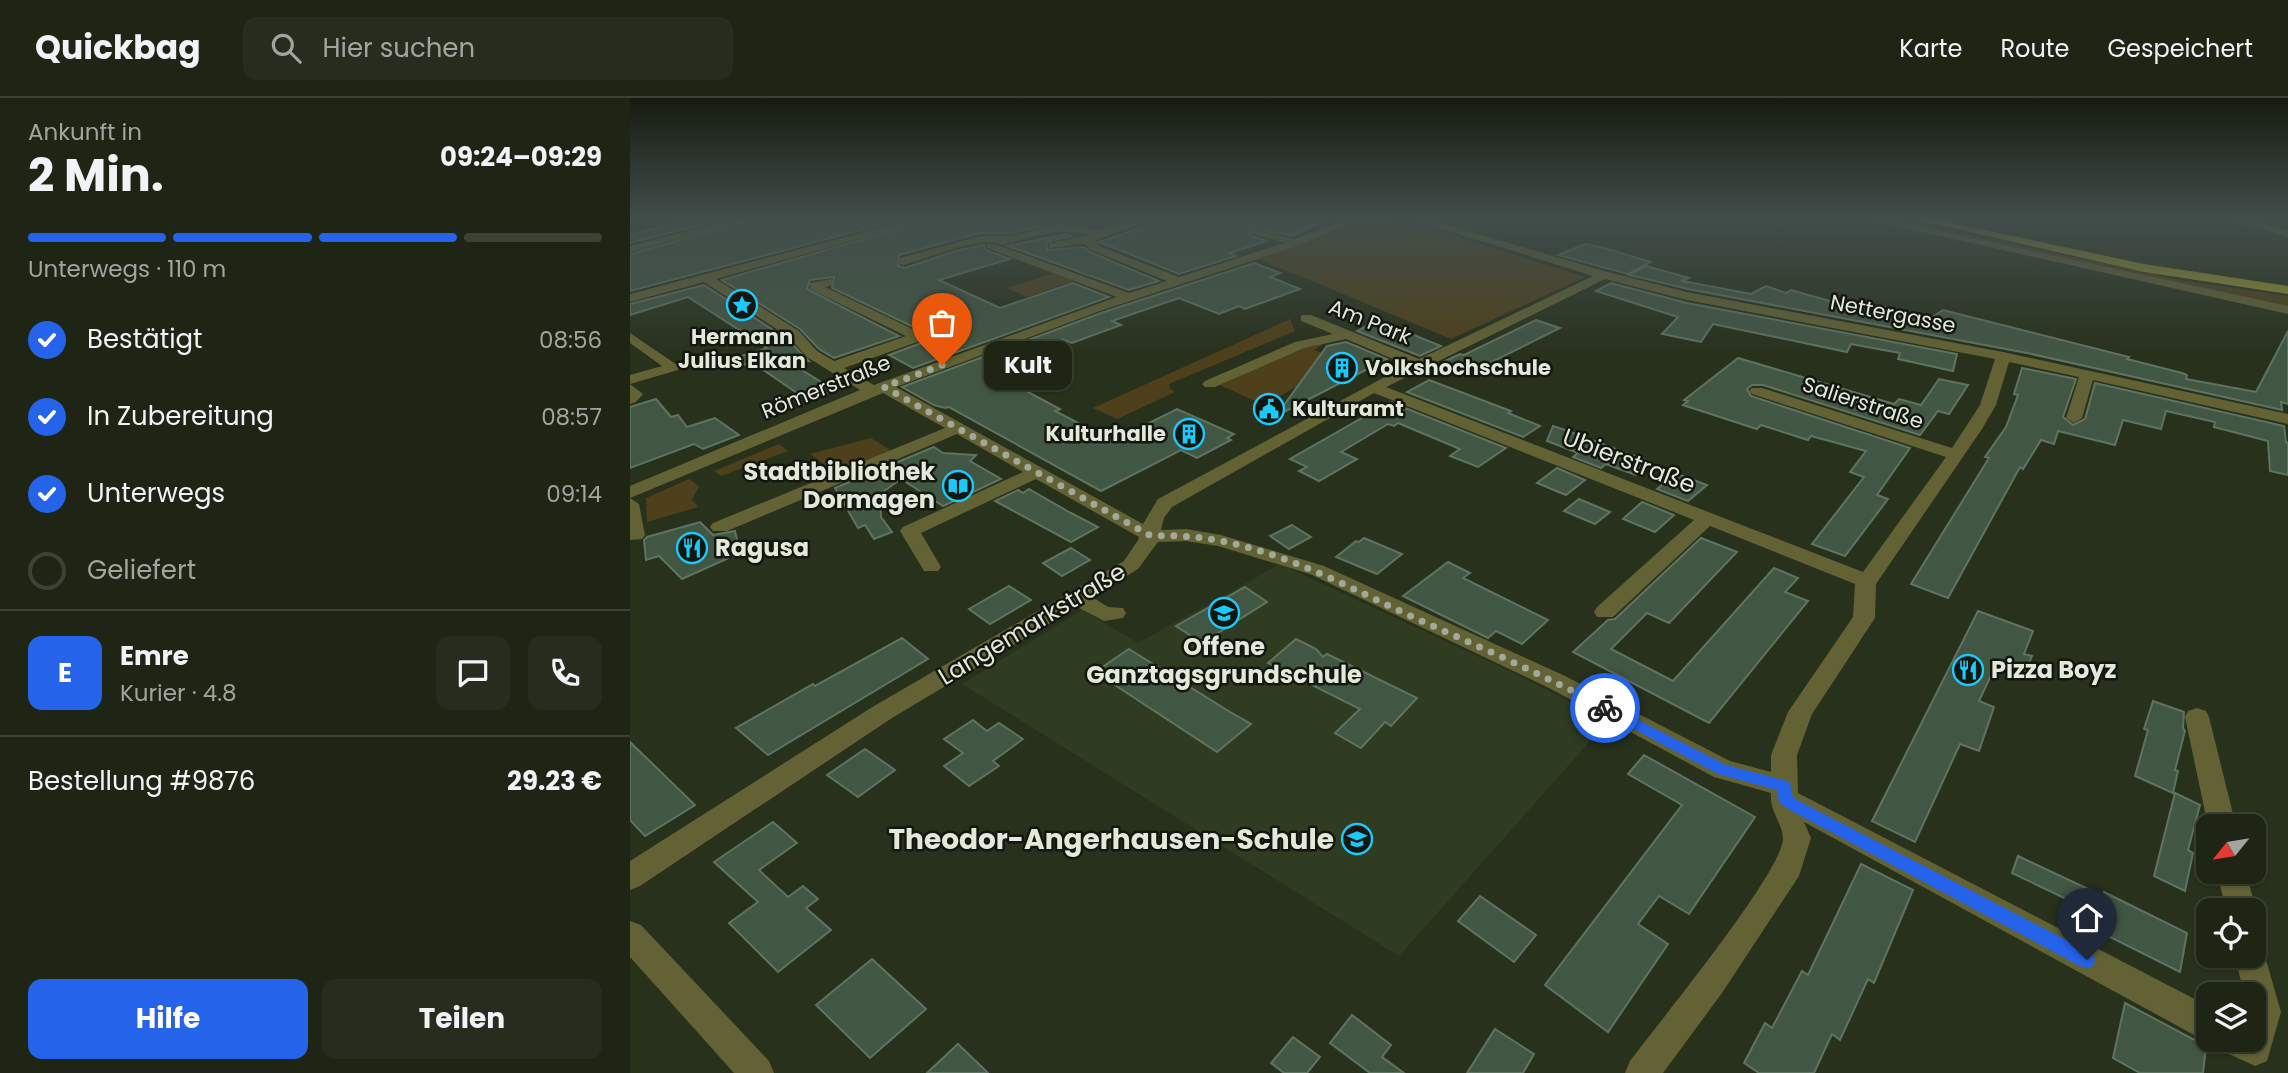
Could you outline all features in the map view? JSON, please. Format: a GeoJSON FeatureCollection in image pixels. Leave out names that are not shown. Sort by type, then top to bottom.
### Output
{"type":"FeatureCollection","features":[{"type":"Feature","properties":{"kind":"main road"},"geometry":{"type":"LineString","coordinates":[[2123,264],[2288,290]]}},
{"type":"Feature","properties":{"kind":"street"},"geometry":{"type":"LineString","coordinates":[[630,298],[756,264]]}},
{"type":"Feature","properties":{"kind":"street"},"geometry":{"type":"LineString","coordinates":[[1038,264],[1129,297]]}},
{"type":"Feature","properties":{"kind":"street"},"geometry":{"type":"LineString","coordinates":[[1134,264],[1178,281]]}},
{"type":"Feature","properties":{"kind":"street","name":"Römerstraße"},"geometry":{"type":"LineString","coordinates":[[630,493],[878,389],[1129,297],[1232,264]]}},
{"type":"Feature","properties":{"kind":"street","name":"Nettergasse"},"geometry":{"type":"LineString","coordinates":[[1565,264],[1705,300],[2003,356],[2288,419]]}},
{"type":"Feature","properties":{"kind":"street"},"geometry":{"type":"LineString","coordinates":[[2074,264],[2288,310]]}},
{"type":"Feature","properties":{"kind":"street","name":"Langemarkstraße"},"geometry":{"type":"LineString","coordinates":[[630,877],[883,712],[1131,565],[1143,555],[1151,536],[1155,513],[1165,503],[1373,387],[1604,275]]}},
{"type":"Feature","properties":{"kind":"street"},"geometry":{"type":"LineString","coordinates":[[705,277],[794,334],[811,354],[958,428],[1151,536],[1185,535],[1269,554],[1317,570],[1557,682],[1723,770],[1784,792],[2196,1017]]}},
{"type":"Feature","properties":{"kind":"street"},"geometry":{"type":"LineString","coordinates":[[828,282],[814,286],[918,338],[832,366]]}},
{"type":"Feature","properties":{"kind":"street","name":"Am Park"},"geometry":{"type":"LineString","coordinates":[[1306,318],[1418,364]]}},
{"type":"Feature","properties":{"kind":"street"},"geometry":{"type":"LineString","coordinates":[[1210,384],[1300,345],[1347,335]]}},
{"type":"Feature","properties":{"kind":"street"},"geometry":{"type":"LineString","coordinates":[[630,337],[673,367],[630,380]]}},
{"type":"Feature","properties":{"kind":"street"},"geometry":{"type":"LineString","coordinates":[[1642,1073],[1711,982],[1789,867],[1797,838],[1785,809],[1784,755],[1800,712],[1864,618],[1868,581],[1988,405],[2003,356]]}},
{"type":"Feature","properties":{"kind":"street"},"geometry":{"type":"LineString","coordinates":[[2074,418],[2087,374]]}},
{"type":"Feature","properties":{"kind":"street","name":"Ubierstraße"},"geometry":{"type":"LineString","coordinates":[[1373,387],[1868,581]]}},
{"type":"Feature","properties":{"kind":"street"},"geometry":{"type":"LineString","coordinates":[[630,389],[635,394],[630,399]]}},
{"type":"Feature","properties":{"kind":"street","name":"Salierstraße"},"geometry":{"type":"LineString","coordinates":[[1757,391],[1955,454]]}},
{"type":"Feature","properties":{"kind":"street"},"geometry":{"type":"LineString","coordinates":[[720,527],[958,428]]}},
{"type":"Feature","properties":{"kind":"street"},"geometry":{"type":"LineString","coordinates":[[931,567],[910,531],[1035,473]]}},
{"type":"Feature","properties":{"kind":"street"},"geometry":{"type":"LineString","coordinates":[[630,503],[635,535]]}},
{"type":"Feature","properties":{"kind":"street"},"geometry":{"type":"LineString","coordinates":[[1605,612],[1707,518]]}},
{"type":"Feature","properties":{"kind":"street"},"geometry":{"type":"LineString","coordinates":[[1077,597],[1104,614],[1115,613]]}},
{"type":"Feature","properties":{"kind":"street"},"geometry":{"type":"LineString","coordinates":[[2197,718],[2219,814]]}},
{"type":"Feature","properties":{"kind":"street"},"geometry":{"type":"LineString","coordinates":[[630,935],[757,1073]]}},
{"type":"Feature","properties":{"kind":"shaded area"},"geometry":{"type":"Polygon","coordinates":[[[1270,264],[1542,264],[1585,277],[1451,339],[1270,264]]]}},
{"type":"Feature","properties":{"kind":"shaded area"},"geometry":{"type":"Polygon","coordinates":[[[2089,264],[2104,264],[2181,280],[2288,296],[2288,307],[2089,264]]]}},
{"type":"Feature","properties":{"kind":"shaded area"},"geometry":{"type":"Polygon","coordinates":[[[1054,273],[1074,281],[1027,297],[1007,288],[1054,273]]]}},
{"type":"Feature","properties":{"kind":"shaded area"},"geometry":{"type":"Polygon","coordinates":[[[1290,319],[1295,331],[1169,384],[1170,389],[1175,392],[1117,419],[1093,408],[1290,319]]]}},
{"type":"Feature","properties":{"kind":"shaded area"},"geometry":{"type":"Polygon","coordinates":[[[1327,342],[1314,350],[1329,355],[1303,383],[1264,405],[1220,385],[1298,348],[1327,342]]]}},
{"type":"Feature","properties":{"kind":"shaded area"},"geometry":{"type":"Polygon","coordinates":[[[871,438],[892,451],[838,474],[810,454],[871,438]]]}},
{"type":"Feature","properties":{"kind":"shaded area"},"geometry":{"type":"Polygon","coordinates":[[[779,444],[788,451],[721,476],[714,471],[779,444]]]}},
{"type":"Feature","properties":{"kind":"shaded area"},"geometry":{"type":"Polygon","coordinates":[[[689,479],[699,486],[692,500],[698,507],[647,522],[646,498],[689,479]]]}},
{"type":"Feature","properties":{"kind":"shaded area","name":"Theodor-Angerhausen-Schule"},"geometry":{"type":"Polygon","coordinates":[[[1280,564],[1505,669],[1608,721],[1399,956],[962,684],[1082,610],[1138,643],[1280,564]]]}},
{"type":"Feature","properties":{"kind":"building"},"geometry":{"type":"Polygon","coordinates":[[[630,264],[734,264],[630,291],[630,264]]]}},
{"type":"Feature","properties":{"kind":"building"},"geometry":{"type":"Polygon","coordinates":[[[779,264],[898,264],[898,266],[905,268],[918,264],[995,264],[939,280],[1000,308],[1073,283],[1109,297],[913,368],[889,355],[924,342],[924,332],[832,288],[834,277],[810,280],[807,289],[899,336],[834,358],[819,349],[800,329],[722,280],[779,264]]]}},
{"type":"Feature","properties":{"kind":"building"},"geometry":{"type":"Polygon","coordinates":[[[1056,264],[1117,264],[1159,281],[1129,290],[1056,264]]]}},
{"type":"Feature","properties":{"kind":"building"},"geometry":{"type":"Polygon","coordinates":[[[1153,264],[1212,264],[1179,274],[1153,264]]]}},
{"type":"Feature","properties":{"kind":"building"},"geometry":{"type":"Polygon","coordinates":[[[1252,264],[1280,273],[1270,277],[1300,289],[1245,309],[1239,306],[1219,314],[1179,298],[1112,321],[1121,325],[1072,343],[1062,339],[987,370],[1060,409],[1055,411],[1113,441],[1177,409],[1234,434],[1227,438],[1231,440],[1197,458],[1181,450],[1101,491],[949,407],[934,405],[902,387],[1101,313],[1252,264]]]}},
{"type":"Feature","properties":{"kind":"building"},"geometry":{"type":"Polygon","coordinates":[[[1589,264],[1648,264],[1628,274],[1589,264]]]}},
{"type":"Feature","properties":{"kind":"building"},"geometry":{"type":"Polygon","coordinates":[[[1646,266],[1689,278],[1682,281],[1751,294],[1766,286],[1844,305],[1848,302],[1873,309],[1878,305],[1931,318],[1943,310],[2129,357],[2127,359],[2182,373],[2187,375],[2186,379],[2256,392],[2288,331],[2288,404],[2281,402],[2282,410],[2027,353],[1688,289],[1629,275],[1646,266]]]}},
{"type":"Feature","properties":{"kind":"building"},"geometry":{"type":"Polygon","coordinates":[[[1611,283],[1687,303],[1957,354],[1953,371],[1898,359],[1900,353],[1851,344],[1847,352],[1713,324],[1701,342],[1662,334],[1678,317],[1596,291],[1611,283]]]}},
{"type":"Feature","properties":{"kind":"building"},"geometry":{"type":"Polygon","coordinates":[[[704,285],[787,339],[809,361],[789,362],[834,390],[807,400],[759,367],[772,363],[736,365],[735,358],[767,348],[688,297],[630,315],[630,304],[704,285]]]}},
{"type":"Feature","properties":{"kind":"building"},"geometry":{"type":"Polygon","coordinates":[[[1378,320],[1441,346],[1420,356],[1357,331],[1378,320]]]}},
{"type":"Feature","properties":{"kind":"building"},"geometry":{"type":"Polygon","coordinates":[[[1536,320],[1560,328],[1466,375],[1439,364],[1460,354],[1464,355],[1536,320]]]}},
{"type":"Feature","properties":{"kind":"building","name":"Volkshochschule"},"geometry":{"type":"Polygon","coordinates":[[[1346,342],[1387,359],[1276,416],[1327,346],[1346,342]]]}},
{"type":"Feature","properties":{"kind":"building"},"geometry":{"type":"Polygon","coordinates":[[[1738,358],[1894,404],[1899,399],[1921,405],[1939,379],[1968,385],[1949,414],[1938,411],[1920,435],[1763,385],[1752,385],[1747,389],[1751,396],[1910,448],[1877,495],[1888,499],[1845,556],[1812,544],[1864,477],[1850,472],[1866,451],[1811,436],[1808,440],[1761,425],[1757,429],[1683,405],[1688,401],[1684,400],[1738,358]]]}},
{"type":"Feature","properties":{"kind":"building"},"geometry":{"type":"Polygon","coordinates":[[[2022,368],[2076,379],[2063,417],[2073,425],[2085,419],[2095,383],[2284,426],[2288,443],[2288,475],[2270,471],[2268,441],[2214,427],[2215,422],[2166,411],[2161,429],[2123,420],[2115,445],[2058,431],[2054,444],[2041,440],[2023,469],[2020,467],[1948,598],[1911,584],[1989,458],[1985,457],[2006,427],[2018,395],[2014,394],[2022,368]]]}},
{"type":"Feature","properties":{"kind":"building"},"geometry":{"type":"Polygon","coordinates":[[[1429,380],[1511,411],[1508,413],[1540,426],[1523,437],[1407,392],[1429,380]]]}},
{"type":"Feature","properties":{"kind":"building"},"geometry":{"type":"Polygon","coordinates":[[[656,399],[671,417],[678,415],[687,427],[715,418],[739,435],[703,449],[694,444],[630,468],[630,407],[656,399]]]}},
{"type":"Feature","properties":{"kind":"building"},"geometry":{"type":"Polygon","coordinates":[[[1390,402],[1506,448],[1478,467],[1450,456],[1460,449],[1398,423],[1394,426],[1388,424],[1341,452],[1357,459],[1319,481],[1299,471],[1307,467],[1290,459],[1390,402]]]}},
{"type":"Feature","properties":{"kind":"building"},"geometry":{"type":"Polygon","coordinates":[[[1553,426],[1651,462],[1636,475],[1606,464],[1601,468],[1573,457],[1578,453],[1547,441],[1553,426]]]}},
{"type":"Feature","properties":{"kind":"building","name":"Stadtbibliothek Dormagen"},"geometry":{"type":"Polygon","coordinates":[[[934,447],[943,453],[976,455],[970,461],[1001,479],[943,506],[901,479],[880,494],[881,517],[892,532],[874,539],[865,525],[858,528],[835,488],[934,447]]]}},
{"type":"Feature","properties":{"kind":"building"},"geometry":{"type":"Polygon","coordinates":[[[1557,468],[1585,480],[1566,495],[1537,483],[1557,468]]]}},
{"type":"Feature","properties":{"kind":"building"},"geometry":{"type":"Polygon","coordinates":[[[1676,474],[1707,485],[1688,501],[1657,489],[1676,474]]]}},
{"type":"Feature","properties":{"kind":"building"},"geometry":{"type":"Polygon","coordinates":[[[1029,489],[1098,527],[1071,542],[995,501],[1018,490],[1023,493],[1029,489]]]}},
{"type":"Feature","properties":{"kind":"building"},"geometry":{"type":"Polygon","coordinates":[[[1579,499],[1610,512],[1595,524],[1564,511],[1579,499]]]}},
{"type":"Feature","properties":{"kind":"building"},"geometry":{"type":"Polygon","coordinates":[[[1642,502],[1674,515],[1655,532],[1623,519],[1642,502]]]}},
{"type":"Feature","properties":{"kind":"building","name":"Ragusa"},"geometry":{"type":"Polygon","coordinates":[[[700,522],[713,535],[735,531],[740,553],[682,579],[659,556],[646,560],[644,540],[647,537],[700,522]]]}},
{"type":"Feature","properties":{"kind":"building"},"geometry":{"type":"Polygon","coordinates":[[[1292,525],[1311,537],[1289,549],[1270,536],[1292,525]]]}},
{"type":"Feature","properties":{"kind":"building"},"geometry":{"type":"Polygon","coordinates":[[[1364,538],[1402,554],[1377,574],[1336,557],[1364,538]]]}},
{"type":"Feature","properties":{"kind":"building"},"geometry":{"type":"Polygon","coordinates":[[[1701,538],[1737,552],[1669,623],[1647,613],[1611,649],[1673,681],[1774,568],[1798,578],[1785,592],[1808,601],[1709,723],[1573,652],[1608,620],[1615,619],[1701,538]]]}},
{"type":"Feature","properties":{"kind":"building"},"geometry":{"type":"Polygon","coordinates":[[[1071,548],[1090,560],[1062,576],[1043,563],[1071,548]]]}},
{"type":"Feature","properties":{"kind":"building"},"geometry":{"type":"Polygon","coordinates":[[[1448,562],[1470,573],[1463,578],[1548,620],[1522,644],[1496,631],[1488,638],[1403,596],[1448,562]]]}},
{"type":"Feature","properties":{"kind":"building"},"geometry":{"type":"Polygon","coordinates":[[[1009,586],[1031,600],[990,624],[969,609],[1009,586]]]}},
{"type":"Feature","properties":{"kind":"building","name":"Offene Ganztagsgrundschule"},"geometry":{"type":"Polygon","coordinates":[[[1245,587],[1267,602],[1202,643],[1176,626],[1245,587]]]}},
{"type":"Feature","properties":{"kind":"building"},"geometry":{"type":"Polygon","coordinates":[[[1978,611],[2033,631],[2024,654],[2032,656],[2023,678],[1995,667],[1979,701],[1994,707],[1979,751],[1960,744],[1915,842],[1872,821],[1978,611]]]}},
{"type":"Feature","properties":{"kind":"building"},"geometry":{"type":"Polygon","coordinates":[[[902,638],[928,659],[768,755],[736,728],[813,684],[815,686],[902,638]]]}},
{"type":"Feature","properties":{"kind":"building"},"geometry":{"type":"Polygon","coordinates":[[[1296,639],[1316,649],[1323,657],[1327,654],[1417,698],[1391,726],[1385,722],[1361,748],[1335,733],[1360,709],[1268,663],[1296,639]]]}},
{"type":"Feature","properties":{"kind":"building"},"geometry":{"type":"Polygon","coordinates":[[[1129,649],[1251,724],[1217,752],[1095,672],[1129,649]]]}},
{"type":"Feature","properties":{"kind":"building"},"geometry":{"type":"Polygon","coordinates":[[[2153,701],[2184,712],[2185,731],[2175,770],[2178,771],[2173,793],[2135,776],[2148,730],[2144,729],[2153,701]]]}},
{"type":"Feature","properties":{"kind":"building"},"geometry":{"type":"Polygon","coordinates":[[[973,720],[987,731],[999,723],[1023,739],[993,761],[999,766],[969,786],[944,766],[963,753],[944,739],[973,720]]]}},
{"type":"Feature","properties":{"kind":"building"},"geometry":{"type":"Polygon","coordinates":[[[630,742],[695,805],[645,836],[630,820],[630,742]]]}},
{"type":"Feature","properties":{"kind":"building"},"geometry":{"type":"Polygon","coordinates":[[[865,749],[895,770],[858,797],[827,775],[865,749]]]}},
{"type":"Feature","properties":{"kind":"building"},"geometry":{"type":"Polygon","coordinates":[[[1644,755],[1755,817],[1689,914],[1659,896],[1638,924],[1668,944],[1608,1032],[1545,985],[1682,805],[1628,774],[1644,755]]]}},
{"type":"Feature","properties":{"kind":"building"},"geometry":{"type":"Polygon","coordinates":[[[2175,793],[2200,805],[2188,850],[2193,853],[2185,891],[2154,876],[2175,793]]]}},
{"type":"Feature","properties":{"kind":"building"},"geometry":{"type":"Polygon","coordinates":[[[773,822],[797,843],[759,870],[788,897],[803,886],[818,899],[806,908],[831,930],[778,972],[729,923],[758,902],[714,862],[773,822]]]}},
{"type":"Feature","properties":{"kind":"building"},"geometry":{"type":"Polygon","coordinates":[[[2018,856],[2103,896],[2104,892],[2187,933],[2180,972],[2094,929],[2098,914],[2012,873],[2018,856]]]}},
{"type":"Feature","properties":{"kind":"building"},"geometry":{"type":"Polygon","coordinates":[[[1861,864],[1913,890],[1874,983],[1868,979],[1840,1040],[1832,1034],[1814,1073],[1759,1073],[1744,1063],[1765,1023],[1772,1028],[1802,971],[1808,975],[1861,864]]]}},
{"type":"Feature","properties":{"kind":"building"},"geometry":{"type":"Polygon","coordinates":[[[1480,896],[1536,935],[1514,962],[1458,921],[1480,896]]]}},
{"type":"Feature","properties":{"kind":"building"},"geometry":{"type":"Polygon","coordinates":[[[872,959],[926,1009],[870,1058],[816,1005],[872,959]]]}},
{"type":"Feature","properties":{"kind":"building"},"geometry":{"type":"Polygon","coordinates":[[[2125,1003],[2196,1041],[2196,1052],[2205,1052],[2203,1073],[2140,1073],[2113,1058],[2125,1003]]]}},
{"type":"Feature","properties":{"kind":"building"},"geometry":{"type":"Polygon","coordinates":[[[1352,1015],[1391,1045],[1382,1057],[1404,1073],[1370,1073],[1330,1043],[1352,1015]]]}},
{"type":"Feature","properties":{"kind":"building"},"geometry":{"type":"Polygon","coordinates":[[[1495,1029],[1534,1054],[1523,1073],[1467,1073],[1495,1029]]]}},
{"type":"Feature","properties":{"kind":"building"},"geometry":{"type":"Polygon","coordinates":[[[1293,1037],[1320,1057],[1307,1073],[1284,1073],[1271,1063],[1293,1037]]]}},
{"type":"Feature","properties":{"kind":"building"},"geometry":{"type":"Polygon","coordinates":[[[958,1044],[988,1073],[927,1073],[958,1044]]]}},
{"type":"Feature","properties":{"kind":"way so far"},"geometry":{"type":"LineString","coordinates":[[942,365],[884,387],[1151,536],[1185,535],[1221,541],[1317,570],[1557,682],[1605,708]]}},
{"type":"Feature","properties":{"kind":"place","name":"Hermann Julius Elkan"},"geometry":{"type":"Point","coordinates":[742,305]}},
{"type":"Feature","properties":{"kind":"place","name":"Kult"},"geometry":{"type":"Point","coordinates":[942,365]}},
{"type":"Feature","properties":{"kind":"place","name":"Volkshochschule"},"geometry":{"type":"Point","coordinates":[1342,368]}},
{"type":"Feature","properties":{"kind":"place","name":"Kulturamt"},"geometry":{"type":"Point","coordinates":[1269,409]}},
{"type":"Feature","properties":{"kind":"place","name":"Kulturhalle"},"geometry":{"type":"Point","coordinates":[1189,434]}},
{"type":"Feature","properties":{"kind":"place","name":"Stadtbibliothek Dormagen"},"geometry":{"type":"Point","coordinates":[958,486]}},
{"type":"Feature","properties":{"kind":"place","name":"Ragusa"},"geometry":{"type":"Point","coordinates":[692,548]}},
{"type":"Feature","properties":{"kind":"place","name":"Offene Ganztagsgrundschule"},"geometry":{"type":"Point","coordinates":[1224,613]}},
{"type":"Feature","properties":{"kind":"place","name":"Pizza Boyz"},"geometry":{"type":"Point","coordinates":[1968,670]}},
{"type":"Feature","properties":{"kind":"place","name":"Theodor-Angerhausen-Schule"},"geometry":{"type":"Point","coordinates":[1357,839]}},
{"type":"Feature","properties":{"kind":"route"},"geometry":{"type":"LineString","coordinates":[[1605,708],[1723,770],[1784,786],[1784,798],[1794,805],[2087,960]]}}]}
